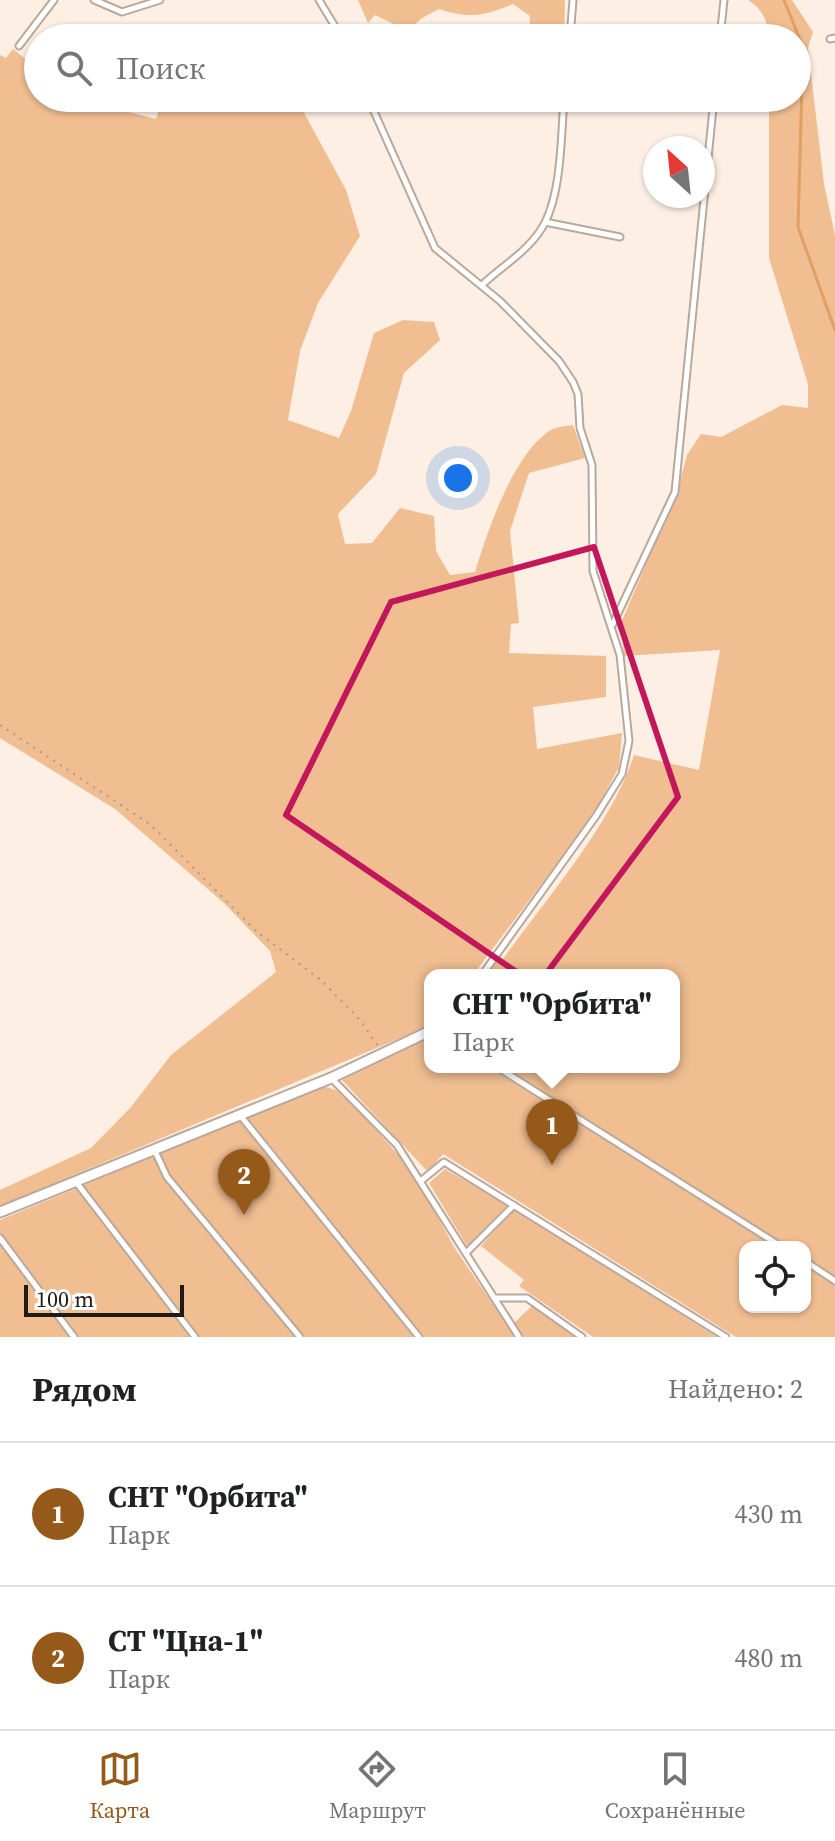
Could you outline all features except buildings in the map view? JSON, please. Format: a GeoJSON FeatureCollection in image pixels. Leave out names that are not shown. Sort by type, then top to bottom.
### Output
{"type":"FeatureCollection","features":[{"type":"Feature","properties":{"kind":"street"},"geometry":{"type":"LineString","coordinates":[[0,1212],[331,1078],[424,1034]]}},
{"type":"Feature","properties":{"kind":"lane"},"geometry":{"type":"LineString","coordinates":[[36,24],[54,0]]}},
{"type":"Feature","properties":{"kind":"lane"},"geometry":{"type":"LineString","coordinates":[[94,0],[122,12],[160,0]]}},
{"type":"Feature","properties":{"kind":"lane"},"geometry":{"type":"LineString","coordinates":[[319,0],[334,24]]}},
{"type":"Feature","properties":{"kind":"lane"},"geometry":{"type":"LineString","coordinates":[[571,24],[573,0]]}},
{"type":"Feature","properties":{"kind":"lane"},"geometry":{"type":"LineString","coordinates":[[721,24],[724,0]]}},
{"type":"Feature","properties":{"kind":"lane"},"geometry":{"type":"LineString","coordinates":[[19,46],[24,39]]}},
{"type":"Feature","properties":{"kind":"lane"},"geometry":{"type":"LineString","coordinates":[[374,112],[425,232],[443,257],[482,285],[559,361],[573,382],[580,428],[592,465],[593,571],[613,625],[627,717],[627,760],[622,774],[596,816],[486,969]]}},
{"type":"Feature","properties":{"kind":"lane"},"geometry":{"type":"LineString","coordinates":[[482,285],[518,256],[545,222],[557,172],[563,112]]}},
{"type":"Feature","properties":{"kind":"lane"},"geometry":{"type":"LineString","coordinates":[[613,625],[675,492],[713,112]]}},
{"type":"Feature","properties":{"kind":"lane"},"geometry":{"type":"LineString","coordinates":[[545,222],[620,237]]}},
{"type":"Feature","properties":{"kind":"lane"},"geometry":{"type":"LineString","coordinates":[[506,1073],[772,1241]]}},
{"type":"Feature","properties":{"kind":"lane"},"geometry":{"type":"LineString","coordinates":[[331,1078],[397,1145],[519,1337]]}},
{"type":"Feature","properties":{"kind":"lane"},"geometry":{"type":"LineString","coordinates":[[239,1114],[419,1337]]}},
{"type":"Feature","properties":{"kind":"lane"},"geometry":{"type":"LineString","coordinates":[[154,1148],[167,1177],[300,1337]]}},
{"type":"Feature","properties":{"kind":"lane"},"geometry":{"type":"LineString","coordinates":[[422,1180],[444,1162],[726,1337]]}},
{"type":"Feature","properties":{"kind":"lane"},"geometry":{"type":"LineString","coordinates":[[75,1181],[195,1337]]}},
{"type":"Feature","properties":{"kind":"lane"},"geometry":{"type":"LineString","coordinates":[[466,1253],[514,1205]]}},
{"type":"Feature","properties":{"kind":"lane"},"geometry":{"type":"LineString","coordinates":[[0,1238],[74,1337]]}},
{"type":"Feature","properties":{"kind":"lane"},"geometry":{"type":"LineString","coordinates":[[811,1265],[835,1281]]}},
{"type":"Feature","properties":{"kind":"lane"},"geometry":{"type":"LineString","coordinates":[[496,1298],[527,1298],[582,1337]]}},
{"type":"Feature","properties":{"kind":"path"},"geometry":{"type":"LineString","coordinates":[[0,725],[151,825],[256,931],[322,981],[361,1021],[382,1054]]}},
{"type":"Feature","properties":{"kind":"highlighted area"},"geometry":{"type":"Polygon","coordinates":[[[594,547],[678,797],[537,986],[286,815],[391,602],[594,547]]]}},
{"type":"Feature","properties":{"kind":"shaded area"},"geometry":{"type":"Polygon","coordinates":[[[358,0],[565,0],[564,24],[530,24],[530,16],[513,4],[476,15],[439,9],[416,24],[394,24],[375,15],[368,23],[358,0]]]}},
{"type":"Feature","properties":{"kind":"shaded area"},"geometry":{"type":"Polygon","coordinates":[[[748,0],[792,0],[808,24],[767,24],[748,0]]]}},
{"type":"Feature","properties":{"kind":"shaded area"},"geometry":{"type":"Polygon","coordinates":[[[13,49],[24,58],[24,112],[129,112],[156,119],[158,112],[304,112],[346,190],[360,236],[318,303],[300,351],[288,420],[339,438],[351,411],[374,333],[403,320],[434,322],[440,340],[404,373],[376,474],[338,514],[345,544],[372,543],[400,508],[434,516],[436,551],[450,575],[475,572],[503,496],[524,458],[549,431],[573,425],[585,458],[529,473],[510,531],[519,623],[511,624],[509,653],[606,656],[606,697],[533,707],[537,749],[622,733],[619,767],[592,817],[478,969],[424,969],[424,1028],[0,1206],[0,1190],[91,1148],[131,1107],[171,1055],[276,972],[270,951],[224,903],[115,809],[0,738],[0,55],[6,58],[13,49]]]}},
{"type":"Feature","properties":{"kind":"shaded area"},"geometry":{"type":"Polygon","coordinates":[[[811,74],[824,184],[835,235],[835,1277],[811,1261],[811,1241],[780,1241],[514,1073],[680,1073],[680,969],[488,969],[497,957],[503,959],[576,861],[610,808],[634,755],[699,770],[720,650],[624,656],[621,623],[677,492],[687,455],[701,434],[721,437],[782,405],[808,408],[808,384],[769,258],[769,112],[811,112],[811,74]]]}},
{"type":"Feature","properties":{"kind":"shaded area"},"geometry":{"type":"Polygon","coordinates":[[[424,1038],[424,1073],[499,1073],[765,1241],[739,1241],[739,1313],[811,1313],[811,1270],[835,1285],[835,1337],[736,1337],[443,1154],[428,1172],[342,1080],[424,1038]]]}},
{"type":"Feature","properties":{"kind":"shaded area"},"geometry":{"type":"Polygon","coordinates":[[[323,1086],[336,1090],[356,1108],[413,1171],[454,1247],[515,1337],[0,1337],[0,1220],[323,1086]]]}},
{"type":"Feature","properties":{"kind":"shaded area"},"geometry":{"type":"Polygon","coordinates":[[[445,1169],[508,1205],[467,1246],[429,1183],[445,1169]]]}},
{"type":"Feature","properties":{"kind":"shaded area"},"geometry":{"type":"Polygon","coordinates":[[[514,1209],[717,1337],[593,1337],[519,1286],[524,1280],[481,1246],[514,1209]]]}},
{"type":"Feature","properties":{"kind":"shaded area"},"geometry":{"type":"Polygon","coordinates":[[[533,1305],[578,1337],[524,1337],[514,1323],[533,1305]]]}},
{"type":"Feature","properties":{"kind":"waterway"},"geometry":{"type":"LineString","coordinates":[[784,0],[794,24]]}},
{"type":"Feature","properties":{"kind":"waterway"},"geometry":{"type":"LineString","coordinates":[[801,112],[798,227],[835,330]]}},
{"type":"Feature","properties":{"kind":"place","name":"CНТ \"Орбита\""},"geometry":{"type":"Point","coordinates":[552,1165]}},
{"type":"Feature","properties":{"kind":"place","name":"СТ \"Цна-1\""},"geometry":{"type":"Point","coordinates":[244,1215]}}]}
